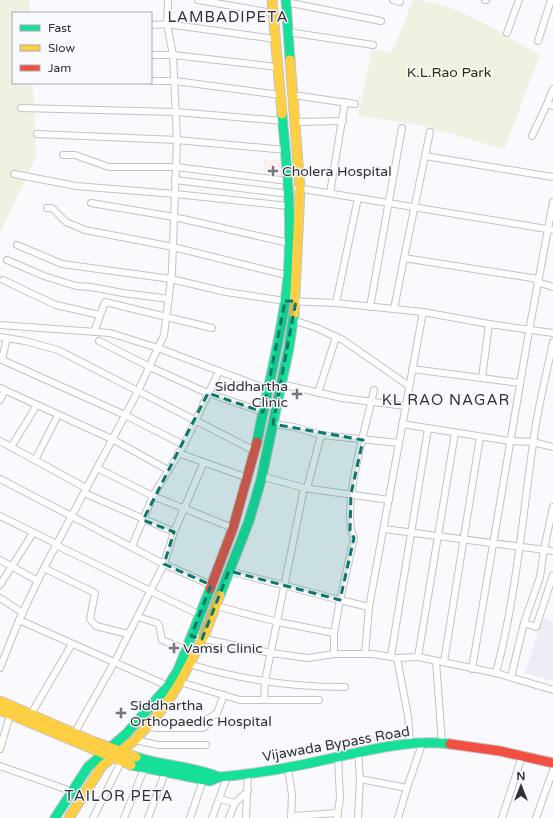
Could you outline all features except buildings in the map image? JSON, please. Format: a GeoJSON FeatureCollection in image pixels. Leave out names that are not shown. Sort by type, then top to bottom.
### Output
{"type":"FeatureCollection","features":[{"type":"Feature","properties":{"kind":"street"},"geometry":{"type":"LineString","coordinates":[[0,668],[19,620],[44,568],[138,391],[164,335],[171,279],[177,140],[173,55],[167,24],[168,0]]}},
{"type":"Feature","properties":{"kind":"street"},"geometry":{"type":"LineString","coordinates":[[198,0],[273,13]]}},
{"type":"Feature","properties":{"kind":"street"},"geometry":{"type":"LineString","coordinates":[[55,818],[88,767],[102,753],[126,734],[168,686],[178,670],[233,528],[255,452],[269,390],[285,301],[289,243],[289,187],[272,0]]}},
{"type":"Feature","properties":{"kind":"street"},"geometry":{"type":"LineString","coordinates":[[393,0],[400,2]]}},
{"type":"Feature","properties":{"kind":"street"},"geometry":{"type":"LineString","coordinates":[[507,33],[519,0]]}},
{"type":"Feature","properties":{"kind":"street"},"geometry":{"type":"LineString","coordinates":[[538,41],[551,0]]}},
{"type":"Feature","properties":{"kind":"street"},"geometry":{"type":"LineString","coordinates":[[69,818],[98,771],[119,751],[135,740],[164,706],[180,682],[202,639],[216,606],[249,521],[262,476],[282,384],[296,301],[300,189],[286,1],[380,20]]}},
{"type":"Feature","properties":{"kind":"street"},"geometry":{"type":"LineString","coordinates":[[152,25],[167,24],[275,39]]}},
{"type":"Feature","properties":{"kind":"street"},"geometry":{"type":"LineString","coordinates":[[288,32],[373,45]]}},
{"type":"Feature","properties":{"kind":"street"},"geometry":{"type":"LineString","coordinates":[[152,54],[173,55],[277,67]]}},
{"type":"Feature","properties":{"kind":"street"},"geometry":{"type":"LineString","coordinates":[[152,81],[175,81],[280,95]]}},
{"type":"Feature","properties":{"kind":"street"},"geometry":{"type":"LineString","coordinates":[[532,136],[550,105],[553,89]]}},
{"type":"Feature","properties":{"kind":"street"},"geometry":{"type":"LineString","coordinates":[[293,95],[355,104]]}},
{"type":"Feature","properties":{"kind":"street"},"geometry":{"type":"LineString","coordinates":[[330,193],[345,102]]}},
{"type":"Feature","properties":{"kind":"street"},"geometry":{"type":"LineString","coordinates":[[21,108],[176,112],[284,121]]}},
{"type":"Feature","properties":{"kind":"street"},"geometry":{"type":"LineString","coordinates":[[295,122],[343,121]]}},
{"type":"Feature","properties":{"kind":"street"},"geometry":{"type":"LineString","coordinates":[[370,307],[402,128]]}},
{"type":"Feature","properties":{"kind":"street"},"geometry":{"type":"LineString","coordinates":[[394,309],[430,132]]}},
{"type":"Feature","properties":{"kind":"street"},"geometry":{"type":"LineString","coordinates":[[37,134],[177,140],[286,150]]}},
{"type":"Feature","properties":{"kind":"street"},"geometry":{"type":"LineString","coordinates":[[63,155],[75,155],[109,167],[176,167],[300,189],[550,229]]}},
{"type":"Feature","properties":{"kind":"street"},"geometry":{"type":"LineString","coordinates":[[425,156],[553,178]]}},
{"type":"Feature","properties":{"kind":"street"},"geometry":{"type":"LineString","coordinates":[[14,174],[76,186],[175,194],[289,206]]}},
{"type":"Feature","properties":{"kind":"street"},"geometry":{"type":"LineString","coordinates":[[175,180],[289,187]]}},
{"type":"Feature","properties":{"kind":"street"},"geometry":{"type":"LineString","coordinates":[[336,303],[358,198]]}},
{"type":"Feature","properties":{"kind":"street"},"geometry":{"type":"LineString","coordinates":[[472,669],[529,331],[538,281],[550,229],[553,202]]}},
{"type":"Feature","properties":{"kind":"street"},"geometry":{"type":"LineString","coordinates":[[91,203],[174,217],[289,243]]}},
{"type":"Feature","properties":{"kind":"street"},"geometry":{"type":"LineString","coordinates":[[47,208],[52,208],[66,222],[85,230],[173,247],[286,275]]}},
{"type":"Feature","properties":{"kind":"street"},"geometry":{"type":"LineString","coordinates":[[17,245],[62,264],[171,279],[226,292],[285,301],[336,303],[423,312],[529,331],[553,333]]}},
{"type":"Feature","properties":{"kind":"street"},"geometry":{"type":"LineString","coordinates":[[404,258],[538,281],[553,287]]}},
{"type":"Feature","properties":{"kind":"street"},"geometry":{"type":"LineString","coordinates":[[7,260],[44,276],[76,286],[91,286],[123,293],[169,298]]}},
{"type":"Feature","properties":{"kind":"street"},"geometry":{"type":"LineString","coordinates":[[3,280],[56,305],[100,315]]}},
{"type":"Feature","properties":{"kind":"street"},"geometry":{"type":"LineString","coordinates":[[94,332],[105,302],[212,328]]}},
{"type":"Feature","properties":{"kind":"street"},"geometry":{"type":"LineString","coordinates":[[365,654],[369,607],[423,312]]}},
{"type":"Feature","properties":{"kind":"street"},"geometry":{"type":"LineString","coordinates":[[293,320],[336,337],[409,386]]}},
{"type":"Feature","properties":{"kind":"street"},"geometry":{"type":"LineString","coordinates":[[482,378],[489,324]]}},
{"type":"Feature","properties":{"kind":"street"},"geometry":{"type":"LineString","coordinates":[[0,325],[110,333],[158,348],[269,390]]}},
{"type":"Feature","properties":{"kind":"street"},"geometry":{"type":"LineString","coordinates":[[318,393],[336,337]]}},
{"type":"Feature","properties":{"kind":"street"},"geometry":{"type":"LineString","coordinates":[[184,445],[125,415],[1,359],[3,338],[25,341],[58,350],[255,452]]}},
{"type":"Feature","properties":{"kind":"street"},"geometry":{"type":"LineString","coordinates":[[99,341],[150,367],[208,393],[263,412]]}},
{"type":"Feature","properties":{"kind":"street"},"geometry":{"type":"LineString","coordinates":[[496,673],[504,644],[521,546],[533,442],[553,342]]}},
{"type":"Feature","properties":{"kind":"street"},"geometry":{"type":"LineString","coordinates":[[412,369],[520,383]]}},
{"type":"Feature","properties":{"kind":"street"},"geometry":{"type":"LineString","coordinates":[[132,546],[153,496],[184,445],[219,371]]}},
{"type":"Feature","properties":{"kind":"street"},"geometry":{"type":"LineString","coordinates":[[282,384],[318,393],[405,406]]}},
{"type":"Feature","properties":{"kind":"street"},"geometry":{"type":"LineString","coordinates":[[0,400],[3,389],[112,439],[168,470]]}},
{"type":"Feature","properties":{"kind":"street"},"geometry":{"type":"LineString","coordinates":[[334,654],[334,633],[354,538],[350,530],[351,494],[374,390]]}},
{"type":"Feature","properties":{"kind":"street"},"geometry":{"type":"LineString","coordinates":[[11,447],[37,405]]}},
{"type":"Feature","properties":{"kind":"street"},"geometry":{"type":"LineString","coordinates":[[36,460],[58,415]]}},
{"type":"Feature","properties":{"kind":"street"},"geometry":{"type":"LineString","coordinates":[[273,424],[294,427],[321,435],[399,443]]}},
{"type":"Feature","properties":{"kind":"street"},"geometry":{"type":"LineString","coordinates":[[402,424],[510,442],[533,442],[553,447]]}},
{"type":"Feature","properties":{"kind":"street"},"geometry":{"type":"LineString","coordinates":[[410,743],[408,716],[394,657],[410,532],[428,429]]}},
{"type":"Feature","properties":{"kind":"street"},"geometry":{"type":"LineString","coordinates":[[418,657],[436,536],[455,433]]}},
{"type":"Feature","properties":{"kind":"street"},"geometry":{"type":"LineString","coordinates":[[264,700],[265,681],[306,488],[321,435]]}},
{"type":"Feature","properties":{"kind":"street"},"geometry":{"type":"LineString","coordinates":[[444,662],[465,540],[480,437]]}},
{"type":"Feature","properties":{"kind":"street"},"geometry":{"type":"LineString","coordinates":[[0,441],[36,460],[85,490],[143,520],[174,532]]}},
{"type":"Feature","properties":{"kind":"street"},"geometry":{"type":"LineString","coordinates":[[178,453],[248,478]]}},
{"type":"Feature","properties":{"kind":"street"},"geometry":{"type":"LineString","coordinates":[[74,734],[115,661],[164,564],[174,532],[204,462]]}},
{"type":"Feature","properties":{"kind":"street"},"geometry":{"type":"LineString","coordinates":[[97,468],[153,496],[233,528]]}},
{"type":"Feature","properties":{"kind":"street"},"geometry":{"type":"LineString","coordinates":[[262,476],[306,488],[389,500]]}},
{"type":"Feature","properties":{"kind":"street"},"geometry":{"type":"LineString","coordinates":[[0,479],[132,546],[164,564],[211,585]]}},
{"type":"Feature","properties":{"kind":"street"},"geometry":{"type":"LineString","coordinates":[[511,677],[524,623],[540,577],[553,507]]}},
{"type":"Feature","properties":{"kind":"street"},"geometry":{"type":"LineString","coordinates":[[0,516],[150,592],[200,615]]}},
{"type":"Feature","properties":{"kind":"street"},"geometry":{"type":"LineString","coordinates":[[384,529],[553,551]]}},
{"type":"Feature","properties":{"kind":"street"},"geometry":{"type":"LineString","coordinates":[[0,585],[33,533]]}},
{"type":"Feature","properties":{"kind":"street"},"geometry":{"type":"LineString","coordinates":[[0,560],[38,581]]}},
{"type":"Feature","properties":{"kind":"street"},"geometry":{"type":"LineString","coordinates":[[44,568],[95,593],[90,619],[96,626],[128,634]]}},
{"type":"Feature","properties":{"kind":"street"},"geometry":{"type":"LineString","coordinates":[[229,571],[369,607]]}},
{"type":"Feature","properties":{"kind":"street"},"geometry":{"type":"LineString","coordinates":[[524,623],[536,627],[553,575]]}},
{"type":"Feature","properties":{"kind":"street"},"geometry":{"type":"LineString","coordinates":[[0,598],[23,613]]}},
{"type":"Feature","properties":{"kind":"street"},"geometry":{"type":"LineString","coordinates":[[216,606],[278,622],[334,633]]}},
{"type":"Feature","properties":{"kind":"street"},"geometry":{"type":"LineString","coordinates":[[138,617],[157,623],[159,625],[162,640],[186,650]]}},
{"type":"Feature","properties":{"kind":"street"},"geometry":{"type":"LineString","coordinates":[[19,620],[72,644],[115,661],[168,686]]}},
{"type":"Feature","properties":{"kind":"street"},"geometry":{"type":"LineString","coordinates":[[191,636],[271,653],[308,658],[334,654],[418,657],[496,673],[553,690]]}},
{"type":"Feature","properties":{"kind":"street"},"geometry":{"type":"LineString","coordinates":[[31,714],[72,644]]}},
{"type":"Feature","properties":{"kind":"street"},"geometry":{"type":"LineString","coordinates":[[436,661],[442,743]]}},
{"type":"Feature","properties":{"kind":"street"},"geometry":{"type":"LineString","coordinates":[[189,664],[222,674],[303,687],[345,687]]}},
{"type":"Feature","properties":{"kind":"street"},"geometry":{"type":"LineString","coordinates":[[180,682],[240,700],[319,700]]}},
{"type":"Feature","properties":{"kind":"street"},"geometry":{"type":"LineString","coordinates":[[147,726],[156,728],[205,727],[208,719],[217,713],[224,694]]}},
{"type":"Feature","properties":{"kind":"street","name":"Vijawada Bypass Road"},"geometry":{"type":"LineString","coordinates":[[0,701],[74,734],[154,763],[223,777]]}},
{"type":"Feature","properties":{"kind":"street","name":"Vijawada Bypass Road"},"geometry":{"type":"LineString","coordinates":[[0,710],[121,762],[144,769],[210,781],[223,777],[288,768],[358,752],[410,743],[469,745],[553,763]]}},
{"type":"Feature","properties":{"kind":"street"},"geometry":{"type":"LineString","coordinates":[[0,749],[10,715]]}},
{"type":"Feature","properties":{"kind":"street"},"geometry":{"type":"LineString","coordinates":[[135,740],[158,745],[206,745]]}},
{"type":"Feature","properties":{"kind":"street"},"geometry":{"type":"LineString","coordinates":[[398,818],[422,744]]}},
{"type":"Feature","properties":{"kind":"street"},"geometry":{"type":"LineString","coordinates":[[358,752],[360,779],[358,818]]}},
{"type":"Feature","properties":{"kind":"street"},"geometry":{"type":"LineString","coordinates":[[503,818],[522,756]]}},
{"type":"Feature","properties":{"kind":"street"},"geometry":{"type":"LineString","coordinates":[[288,768],[292,795],[292,817],[338,815],[340,798],[338,757]]}},
{"type":"Feature","properties":{"kind":"street"},"geometry":{"type":"LineString","coordinates":[[93,818],[121,762]]}},
{"type":"Feature","properties":{"kind":"street"},"geometry":{"type":"LineString","coordinates":[[0,766],[71,792]]}},
{"type":"Feature","properties":{"kind":"street"},"geometry":{"type":"LineString","coordinates":[[124,818],[144,769]]}},
{"type":"Feature","properties":{"kind":"street"},"geometry":{"type":"LineString","coordinates":[[536,818],[553,770]]}},
{"type":"Feature","properties":{"kind":"street"},"geometry":{"type":"LineString","coordinates":[[148,818],[165,773]]}},
{"type":"Feature","properties":{"kind":"street"},"geometry":{"type":"LineString","coordinates":[[246,818],[248,774]]}},
{"type":"Feature","properties":{"kind":"street"},"geometry":{"type":"LineString","coordinates":[[212,818],[220,799],[223,777]]}},
{"type":"Feature","properties":{"kind":"street"},"geometry":{"type":"LineString","coordinates":[[360,779],[407,788]]}},
{"type":"Feature","properties":{"kind":"street"},"geometry":{"type":"LineString","coordinates":[[191,818],[203,780]]}},
{"type":"Feature","properties":{"kind":"street"},"geometry":{"type":"LineString","coordinates":[[229,818],[236,803],[248,791]]}},
{"type":"Feature","properties":{"kind":"street"},"geometry":{"type":"LineString","coordinates":[[220,799],[236,803]]}},
{"type":"Feature","properties":{"kind":"highlighted area"},"geometry":{"type":"Polygon","coordinates":[[[285,301],[296,301],[273,424],[363,440],[351,494],[350,530],[354,538],[340,600],[229,571],[202,639],[191,636],[211,585],[164,564],[174,532],[143,520],[208,393],[263,412],[285,301]]]}},
{"type":"Feature","properties":{"kind":"shaded area","name":"Cholera Hospital"},"geometry":{"type":"Polygon","coordinates":[[[264,160],[281,160],[283,182],[263,181],[264,160]]]}},
{"type":"Feature","properties":{"kind":"shaded area"},"geometry":{"type":"Polygon","coordinates":[[[542,618],[553,622],[553,681],[525,673],[542,618]]]}},
{"type":"Feature","properties":{"kind":"green space"},"geometry":{"type":"Polygon","coordinates":[[[0,0],[29,0],[30,12],[12,12],[12,84],[33,84],[36,156],[0,233],[0,0]]]}},
{"type":"Feature","properties":{"kind":"green space","name":"K.L.Rao Park"},"geometry":{"type":"Polygon","coordinates":[[[413,0],[445,6],[461,12],[495,29],[540,55],[504,149],[416,124],[358,116],[372,49],[392,53],[413,0]]]}},
{"type":"Feature","properties":{"kind":"traffic: fast"},"geometry":{"type":"LineString","coordinates":[[286,0],[290,60]]}},
{"type":"Feature","properties":{"kind":"traffic: fast"},"geometry":{"type":"LineString","coordinates":[[257,442],[279,337],[288,279],[290,232],[282,114]]}},
{"type":"Feature","properties":{"kind":"traffic: fast"},"geometry":{"type":"LineString","coordinates":[[220,595],[249,521],[261,480],[289,348],[294,314]]}},
{"type":"Feature","properties":{"kind":"traffic: fast"},"geometry":{"type":"LineString","coordinates":[[55,818],[88,767],[126,734],[168,686],[178,670],[210,589]]}},
{"type":"Feature","properties":{"kind":"traffic: fast"},"geometry":{"type":"LineString","coordinates":[[131,765],[210,781],[219,777],[285,768],[402,744],[450,744]]}},
{"type":"Feature","properties":{"kind":"traffic: fast"},"geometry":{"type":"LineString","coordinates":[[136,757],[199,770],[219,777]]}},
{"type":"Feature","properties":{"kind":"traffic: slow"},"geometry":{"type":"LineString","coordinates":[[272,0],[282,114]]}},
{"type":"Feature","properties":{"kind":"traffic: slow"},"geometry":{"type":"LineString","coordinates":[[290,60],[300,189],[294,314]]}},
{"type":"Feature","properties":{"kind":"traffic: slow"},"geometry":{"type":"LineString","coordinates":[[69,818],[102,766],[135,740],[165,706],[180,682],[204,636],[220,595]]}},
{"type":"Feature","properties":{"kind":"traffic: slow"},"geometry":{"type":"LineString","coordinates":[[0,701],[92,741],[136,757]]}},
{"type":"Feature","properties":{"kind":"traffic: slow"},"geometry":{"type":"LineString","coordinates":[[0,710],[131,765]]}},
{"type":"Feature","properties":{"kind":"traffic: jam"},"geometry":{"type":"LineString","coordinates":[[210,589],[233,528],[257,442]]}},
{"type":"Feature","properties":{"kind":"traffic: jam"},"geometry":{"type":"LineString","coordinates":[[450,744],[500,751],[553,763]]}},
{"type":"Feature","properties":{"kind":"place","name":"Cholera Hospital"},"geometry":{"type":"Point","coordinates":[273,171]}},
{"type":"Feature","properties":{"kind":"place","name":"Siddhartha Clinic"},"geometry":{"type":"Point","coordinates":[297,394]}},
{"type":"Feature","properties":{"kind":"place","name":"Vamsi Clinic"},"geometry":{"type":"Point","coordinates":[174,648]}},
{"type":"Feature","properties":{"kind":"place","name":"Siddhartha Orthopaedic Hospital"},"geometry":{"type":"Point","coordinates":[121,713]}},
{"type":"Feature","properties":{"kind":"district","name":"LAMBADIPETA"},"geometry":{"type":"Point","coordinates":[228,17]}},
{"type":"Feature","properties":{"kind":"district","name":"KL RAO NAGAR"},"geometry":{"type":"Point","coordinates":[446,400]}},
{"type":"Feature","properties":{"kind":"district","name":"TAILOR PETA"},"geometry":{"type":"Point","coordinates":[119,796]}}]}
